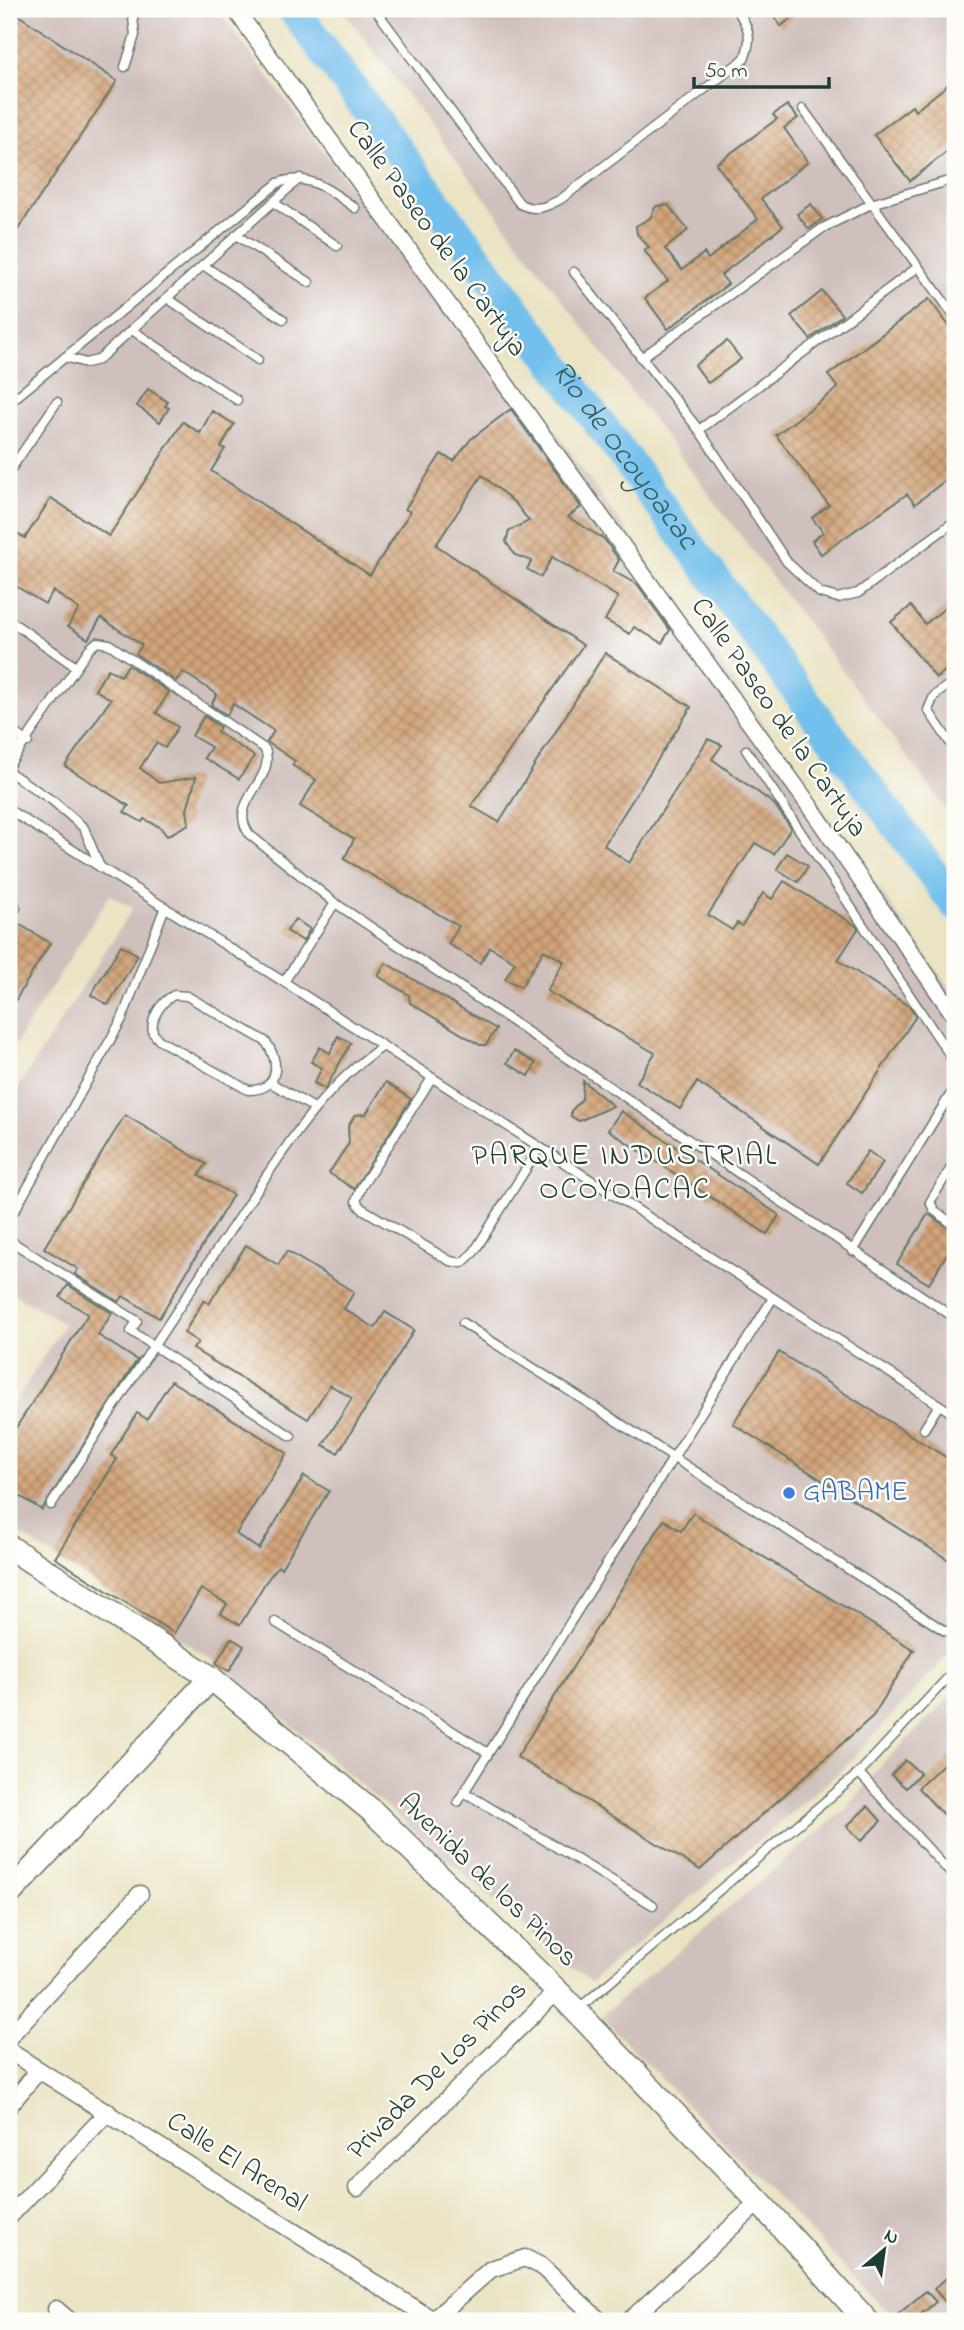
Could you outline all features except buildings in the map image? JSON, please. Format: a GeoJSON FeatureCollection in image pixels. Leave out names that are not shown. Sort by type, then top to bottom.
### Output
{"type":"FeatureCollection","features":[{"type":"Feature","properties":{"kind":"street","name":"Calle Paseo de la Cartuja"},"geometry":{"type":"LineString","coordinates":[[235,9],[617,536],[955,1016]]}},
{"type":"Feature","properties":{"kind":"street","name":"Avenida de los Pinos"},"geometry":{"type":"LineString","coordinates":[[9,1547],[211,1678],[372,1811],[557,1991],[759,2202],[867,2321]]}},
{"type":"Feature","properties":{"kind":"street"},"geometry":{"type":"LineString","coordinates":[[9,1894],[211,1678]]}},
{"type":"Feature","properties":{"kind":"street"},"geometry":{"type":"LineString","coordinates":[[9,2037],[140,1894]]}},
{"type":"Feature","properties":{"kind":"street","name":"Privada De Los Pinos"},"geometry":{"type":"LineString","coordinates":[[357,2188],[557,1991]]}},
{"type":"Feature","properties":{"kind":"street","name":"Calle El Arenal"},"geometry":{"type":"LineString","coordinates":[[9,2052],[108,2112],[432,2321],[491,2269],[525,2258],[541,2266],[600,2321]]}},
{"type":"Feature","properties":{"kind":"street"},"geometry":{"type":"LineString","coordinates":[[9,2106],[39,2070]]}},
{"type":"Feature","properties":{"kind":"street"},"geometry":{"type":"LineString","coordinates":[[9,2217],[108,2112]]}},
{"type":"Feature","properties":{"kind":"street"},"geometry":{"type":"LineString","coordinates":[[629,2321],[759,2202]]}},
{"type":"Feature","properties":{"kind":"street"},"geometry":{"type":"LineString","coordinates":[[56,2309],[70,2321]]}},
{"type":"Feature","properties":{"kind":"lane"},"geometry":{"type":"LineString","coordinates":[[125,67],[135,35],[132,9]]}},
{"type":"Feature","properties":{"kind":"lane"},"geometry":{"type":"LineString","coordinates":[[375,9],[509,190],[520,204],[529,209],[542,209],[561,199],[744,59],[750,47],[750,34],[736,9]]}},
{"type":"Feature","properties":{"kind":"lane"},"geometry":{"type":"LineString","coordinates":[[803,109],[955,317]]}},
{"type":"Feature","properties":{"kind":"lane"},"geometry":{"type":"LineString","coordinates":[[65,357],[86,363],[98,360],[300,178]]}},
{"type":"Feature","properties":{"kind":"lane"},"geometry":{"type":"LineString","coordinates":[[9,403],[251,202],[278,183],[300,178],[333,193],[355,208]]}},
{"type":"Feature","properties":{"kind":"lane"},"geometry":{"type":"LineString","coordinates":[[641,358],[823,228],[871,204],[955,178]]}},
{"type":"Feature","properties":{"kind":"lane"},"geometry":{"type":"LineString","coordinates":[[273,202],[337,246]]}},
{"type":"Feature","properties":{"kind":"lane"},"geometry":{"type":"LineString","coordinates":[[236,235],[309,282]]}},
{"type":"Feature","properties":{"kind":"lane"},"geometry":{"type":"LineString","coordinates":[[203,265],[283,319]]}},
{"type":"Feature","properties":{"kind":"lane"},"geometry":{"type":"LineString","coordinates":[[699,430],[918,267]]}},
{"type":"Feature","properties":{"kind":"lane"},"geometry":{"type":"LineString","coordinates":[[574,272],[699,430],[787,562],[820,593],[838,597],[858,593],[955,521]]}},
{"type":"Feature","properties":{"kind":"lane"},"geometry":{"type":"LineString","coordinates":[[167,298],[258,360]]}},
{"type":"Feature","properties":{"kind":"lane"},"geometry":{"type":"LineString","coordinates":[[132,330],[237,400]]}},
{"type":"Feature","properties":{"kind":"lane"},"geometry":{"type":"LineString","coordinates":[[9,472],[57,402]]}},
{"type":"Feature","properties":{"kind":"lane"},"geometry":{"type":"LineString","coordinates":[[9,620],[76,667]]}},
{"type":"Feature","properties":{"kind":"lane"},"geometry":{"type":"LineString","coordinates":[[9,765],[92,645],[97,642],[109,644],[265,749],[267,766],[243,806],[243,826],[250,835],[335,903],[852,1251],[955,1316]]}},
{"type":"Feature","properties":{"kind":"lane"},"geometry":{"type":"LineString","coordinates":[[955,680],[934,696],[928,710],[955,750]]}},
{"type":"Feature","properties":{"kind":"lane"},"geometry":{"type":"LineString","coordinates":[[9,730],[28,741]]}},
{"type":"Feature","properties":{"kind":"lane"},"geometry":{"type":"LineString","coordinates":[[746,750],[955,1063]]}},
{"type":"Feature","properties":{"kind":"lane"},"geometry":{"type":"LineString","coordinates":[[9,772],[53,801],[84,828],[100,867]]}},
{"type":"Feature","properties":{"kind":"lane"},"geometry":{"type":"LineString","coordinates":[[9,810],[284,982],[955,1415]]}},
{"type":"Feature","properties":{"kind":"lane"},"geometry":{"type":"LineString","coordinates":[[9,895],[16,908]]}},
{"type":"Feature","properties":{"kind":"lane"},"geometry":{"type":"LineString","coordinates":[[284,982],[335,903]]}},
{"type":"Feature","properties":{"kind":"lane"},"geometry":{"type":"LineString","coordinates":[[15,1210],[122,1019],[165,907]]}},
{"type":"Feature","properties":{"kind":"lane"},"geometry":{"type":"LineString","coordinates":[[174,995],[187,996],[265,1041],[274,1052],[277,1066],[271,1083],[258,1090],[248,1090],[159,1040],[151,1026],[165,1000],[174,995]]}},
{"type":"Feature","properties":{"kind":"lane"},"geometry":{"type":"LineString","coordinates":[[51,1505],[153,1344],[314,1108],[355,1066],[382,1047]]}},
{"type":"Feature","properties":{"kind":"lane"},"geometry":{"type":"LineString","coordinates":[[432,1078],[362,1186],[356,1201],[360,1208],[450,1261],[462,1263],[474,1252],[539,1147]]}},
{"type":"Feature","properties":{"kind":"lane"},"geometry":{"type":"LineString","coordinates":[[271,1083],[314,1108]]}},
{"type":"Feature","properties":{"kind":"lane"},"geometry":{"type":"LineString","coordinates":[[852,1251],[955,1087]]}},
{"type":"Feature","properties":{"kind":"lane"},"geometry":{"type":"LineString","coordinates":[[954,1223],[933,1210],[930,1202],[955,1161]]}},
{"type":"Feature","properties":{"kind":"lane"},"geometry":{"type":"LineString","coordinates":[[9,1240],[137,1321],[131,1331],[291,1436]]}},
{"type":"Feature","properties":{"kind":"lane"},"geometry":{"type":"LineString","coordinates":[[458,1802],[773,1298]]}},
{"type":"Feature","properties":{"kind":"lane"},"geometry":{"type":"LineString","coordinates":[[463,1323],[673,1460],[945,1631]]}},
{"type":"Feature","properties":{"kind":"lane"},"geometry":{"type":"LineString","coordinates":[[924,1429],[939,1405]]}},
{"type":"Feature","properties":{"kind":"lane"},"geometry":{"type":"LineString","coordinates":[[275,1622],[488,1753]]}},
{"type":"Feature","properties":{"kind":"lane"},"geometry":{"type":"LineString","coordinates":[[576,2011],[859,1773],[955,1670]]}},
{"type":"Feature","properties":{"kind":"lane"},"geometry":{"type":"LineString","coordinates":[[859,1773],[955,1878]]}},
{"type":"Feature","properties":{"kind":"lane"},"geometry":{"type":"LineString","coordinates":[[464,1792],[653,1905]]}},
{"type":"Feature","properties":{"kind":"shaded area"},"geometry":{"type":"Polygon","coordinates":[[[9,9],[217,9],[496,381],[515,374],[955,996],[955,1647],[843,1769],[590,1983],[229,1671],[9,1527],[9,1411],[64,1324],[9,1291],[9,1102],[133,908],[110,895],[9,1054],[9,9]]]}},
{"type":"Feature","properties":{"kind":"shaded area"},"geometry":{"type":"Polygon","coordinates":[[[342,9],[955,9],[955,821],[833,658],[342,9]]]}},
{"type":"Feature","properties":{"kind":"shaded area"},"geometry":{"type":"Polygon","coordinates":[[[955,1693],[955,2321],[896,2321],[601,2016],[848,1807],[883,1763],[955,1693]]]}},
{"type":"Feature","properties":{"kind":"waterway","name":"Rio de Ocoyoacac"},"geometry":{"type":"LineString","coordinates":[[293,9],[955,904]]}},
{"type":"Feature","properties":{"kind":"place","name":"GABAME"},"geometry":{"type":"Point","coordinates":[789,1493]}},
{"type":"Feature","properties":{"kind":"district","name":"PARQUE INDUSTRIAL OCOYOACAC"},"geometry":{"type":"Point","coordinates":[625,1174]}}]}
